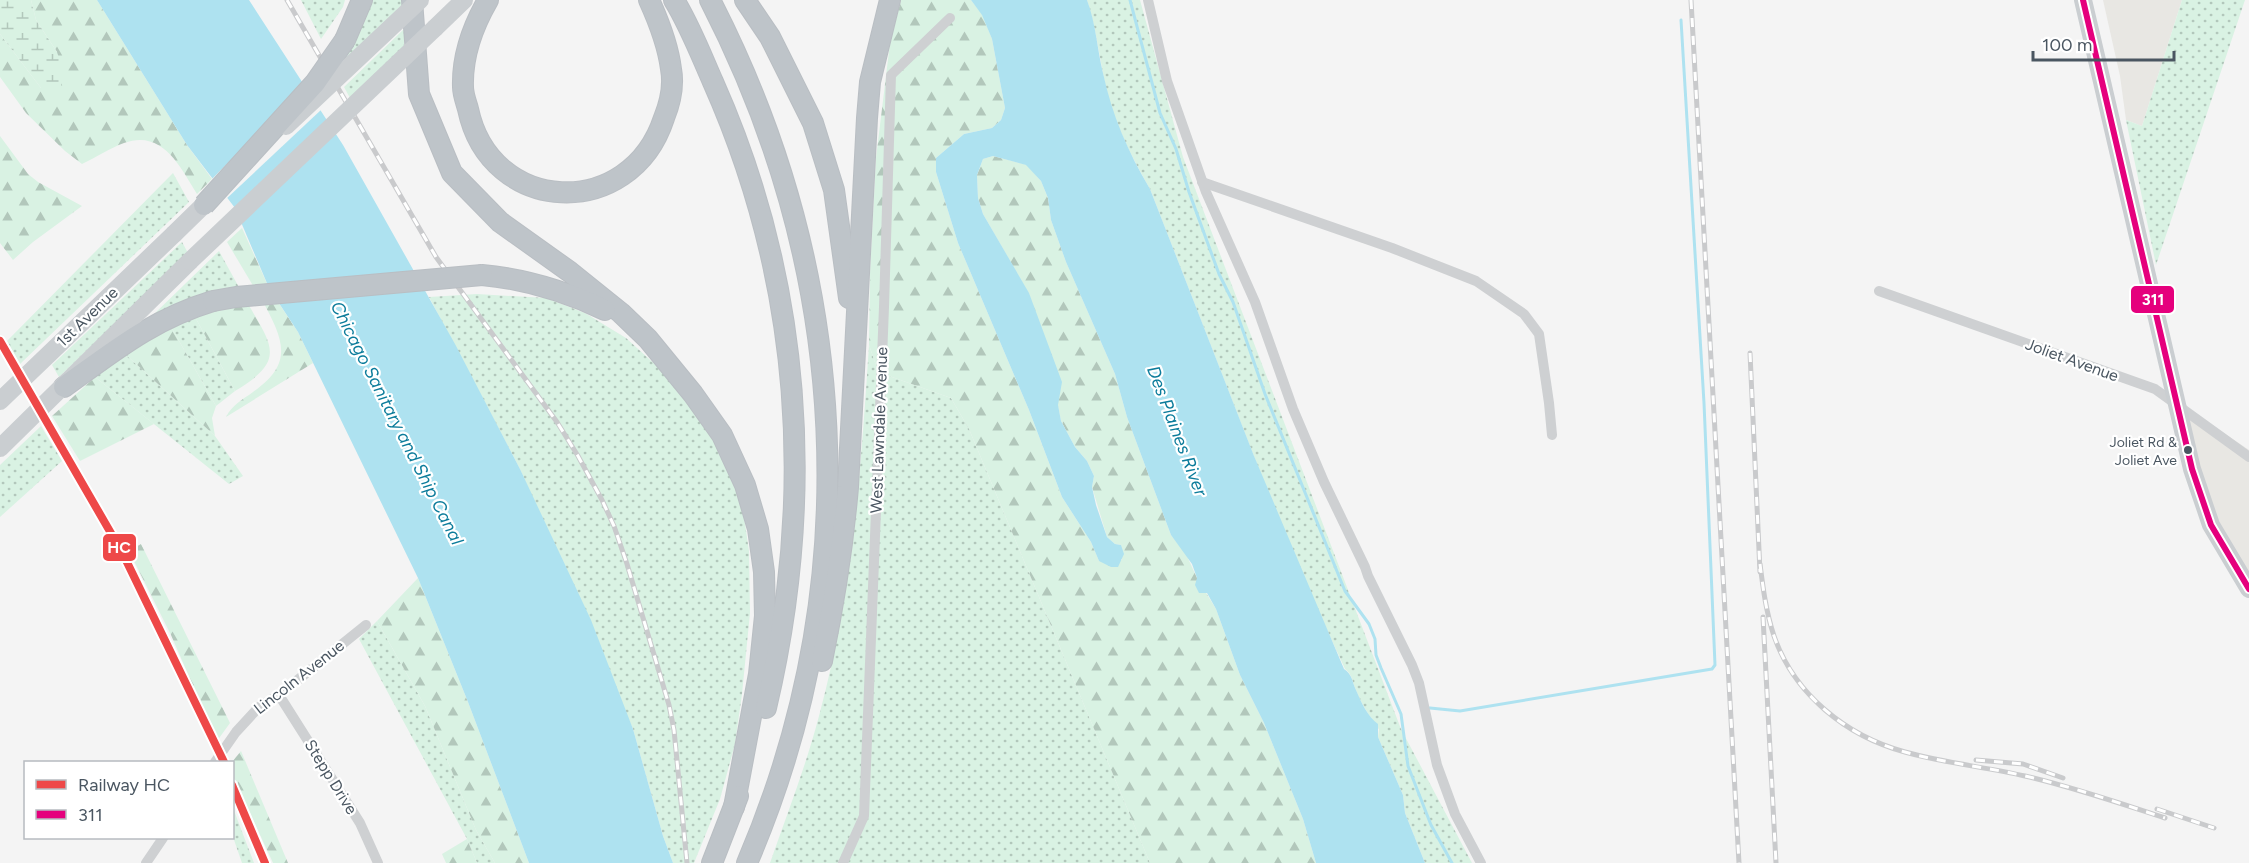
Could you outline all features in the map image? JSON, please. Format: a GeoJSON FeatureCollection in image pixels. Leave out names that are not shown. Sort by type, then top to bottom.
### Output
{"type":"FeatureCollection","features":[{"type":"Feature","properties":{"kind":"highway"},"geometry":{"type":"LineString","coordinates":[[204,205],[315,83],[345,40],[362,0]]}},
{"type":"Feature","properties":{"kind":"highway"},"geometry":{"type":"LineString","coordinates":[[412,0],[419,94],[452,172],[500,222],[570,272],[621,313],[648,339],[722,435],[746,485],[758,529],[764,572],[765,616],[759,675],[735,807]]}},
{"type":"Feature","properties":{"kind":"highway"},"geometry":{"type":"LineString","coordinates":[[488,0],[477,19],[468,47],[463,87],[472,130],[490,160],[519,181],[543,190],[575,193],[605,187],[632,170],[658,136],[670,102],[672,70],[662,30],[649,0]]}},
{"type":"Feature","properties":{"kind":"highway"},"geometry":{"type":"LineString","coordinates":[[674,0],[727,112],[755,194],[777,285],[790,369],[795,425],[796,494],[787,598],[778,650],[762,722],[735,807],[715,855]]}},
{"type":"Feature","properties":{"kind":"highway"},"geometry":{"type":"LineString","coordinates":[[710,0],[723,24],[769,132],[787,187],[799,235],[825,383],[828,444],[824,557],[818,609],[805,682],[785,759],[748,859]]}},
{"type":"Feature","properties":{"kind":"highway"},"geometry":{"type":"LineString","coordinates":[[744,0],[770,38],[813,123],[834,190],[848,285],[854,369]]}},
{"type":"Feature","properties":{"kind":"highway"},"geometry":{"type":"LineString","coordinates":[[748,859],[790,779],[824,653],[843,543],[869,91],[890,0]]}},
{"type":"Feature","properties":{"kind":"highway"},"geometry":{"type":"LineString","coordinates":[[64,387],[136,336],[173,315],[213,301],[482,275],[524,280],[578,297],[605,311],[630,328],[670,365]]}},
{"type":"Feature","properties":{"kind":"main road","name":"1st Avenue"},"geometry":{"type":"LineString","coordinates":[[0,401],[420,0]]}},
{"type":"Feature","properties":{"kind":"main road","name":"1st Avenue"},"geometry":{"type":"LineString","coordinates":[[0,448],[190,261],[464,0]]}},
{"type":"Feature","properties":{"kind":"main road"},"geometry":{"type":"LineString","coordinates":[[2083,0],[2192,469],[2211,525],[2249,589]]}},
{"type":"Feature","properties":{"kind":"street"},"geometry":{"type":"LineString","coordinates":[[1148,0],[1167,81],[1202,182],[1255,302],[1293,410],[1324,482],[1412,665],[1419,683],[1437,765],[1455,814],[1481,863]]}},
{"type":"Feature","properties":{"kind":"street","name":"West Lawndale Avenue"},"geometry":{"type":"LineString","coordinates":[[843,863],[864,816],[891,75],[950,18]]}},
{"type":"Feature","properties":{"kind":"street"},"geometry":{"type":"LineString","coordinates":[[1202,182],[1392,248],[1476,281],[1524,314],[1539,334],[1550,403],[1552,435]]}},
{"type":"Feature","properties":{"kind":"street","name":"Joliet Avenue"},"geometry":{"type":"LineString","coordinates":[[1879,291],[2155,390],[2249,457]]}},
{"type":"Feature","properties":{"kind":"street","name":"Lincoln Avenue"},"geometry":{"type":"LineString","coordinates":[[216,761],[247,719],[259,707],[279,695],[366,625]]}},
{"type":"Feature","properties":{"kind":"street","name":"Stepp Drive"},"geometry":{"type":"LineString","coordinates":[[279,695],[360,823],[378,863]]}},
{"type":"Feature","properties":{"kind":"street"},"geometry":{"type":"LineString","coordinates":[[146,863],[162,839]]}},
{"type":"Feature","properties":{"kind":"shaded area"},"geometry":{"type":"Polygon","coordinates":[[[2103,0],[2182,0],[2142,126],[2126,120],[2120,76],[2103,0]]]}},
{"type":"Feature","properties":{"kind":"shaded area"},"geometry":{"type":"Polygon","coordinates":[[[2172,398],[2249,450],[2249,593],[2229,564],[2172,398]]]}},
{"type":"Feature","properties":{"kind":"green space"},"geometry":{"type":"Polygon","coordinates":[[[0,0],[31,0],[36,20],[57,52],[61,64],[61,89],[52,96],[41,88],[0,34],[0,0]]]}},
{"type":"Feature","properties":{"kind":"green space"},"geometry":{"type":"Polygon","coordinates":[[[31,0],[97,0],[187,145],[212,179],[197,194],[177,162],[160,146],[149,141],[138,140],[124,143],[82,164],[65,151],[26,113],[0,77],[0,34],[41,88],[57,52],[36,20],[31,0]]]}},
{"type":"Feature","properties":{"kind":"green space"},"geometry":{"type":"Polygon","coordinates":[[[301,0],[345,0],[343,7],[321,39],[301,0]]]}},
{"type":"Feature","properties":{"kind":"green space"},"geometry":{"type":"Polygon","coordinates":[[[369,0],[402,0],[402,5],[335,70],[369,0]]]}},
{"type":"Feature","properties":{"kind":"green space"},"geometry":{"type":"Polygon","coordinates":[[[901,0],[971,0],[982,14],[992,39],[1005,108],[1001,120],[992,128],[964,134],[936,158],[936,172],[958,243],[1029,410],[1062,497],[1091,542],[1099,561],[1122,560],[1121,545],[1115,544],[1107,537],[1092,487],[1094,476],[1061,421],[1044,338],[1029,294],[983,214],[978,198],[977,175],[983,159],[993,156],[1027,165],[1041,181],[1048,198],[1051,220],[1066,262],[1115,374],[1127,417],[1171,535],[1186,554],[1197,578],[1216,609],[1240,675],[1264,723],[1303,819],[1316,863],[1150,863],[969,429],[951,398],[892,377],[877,368],[869,345],[876,158],[890,43],[901,0]]]}},
{"type":"Feature","properties":{"kind":"green space"},"geometry":{"type":"Polygon","coordinates":[[[1087,0],[1140,0],[1183,157],[1401,729],[1472,863],[1425,863],[1405,813],[1403,795],[1378,737],[1379,729],[1360,700],[1351,676],[1345,669],[1290,549],[1150,189],[1116,120],[1108,96],[1087,0]]]}},
{"type":"Feature","properties":{"kind":"green space"},"geometry":{"type":"Polygon","coordinates":[[[2182,0],[2245,0],[2156,265],[2126,120],[2142,126],[2182,0]]]}},
{"type":"Feature","properties":{"kind":"green space"},"geometry":{"type":"Polygon","coordinates":[[[404,29],[404,46],[350,98],[344,87],[404,29]]]}},
{"type":"Feature","properties":{"kind":"green space"},"geometry":{"type":"Polygon","coordinates":[[[0,136],[28,174],[82,206],[33,242],[13,260],[0,243],[0,136]]]}},
{"type":"Feature","properties":{"kind":"green space"},"geometry":{"type":"Polygon","coordinates":[[[173,173],[189,202],[20,364],[7,341],[173,173]]]}},
{"type":"Feature","properties":{"kind":"green space"},"geometry":{"type":"Polygon","coordinates":[[[242,228],[269,288],[255,289],[227,242],[242,228]]]}},
{"type":"Feature","properties":{"kind":"green space"},"geometry":{"type":"Polygon","coordinates":[[[182,242],[188,253],[59,377],[52,365],[182,242]]]}},
{"type":"Feature","properties":{"kind":"green space"},"geometry":{"type":"Polygon","coordinates":[[[219,251],[241,291],[151,317],[219,251]]]}},
{"type":"Feature","properties":{"kind":"green space"},"geometry":{"type":"Polygon","coordinates":[[[477,294],[546,298],[585,313],[626,338],[659,368],[692,409],[719,449],[742,503],[749,551],[750,613],[742,694],[735,744],[720,799],[694,863],[673,863],[663,836],[633,729],[520,469],[429,297],[477,294]]]}},
{"type":"Feature","properties":{"kind":"green space"},"geometry":{"type":"Polygon","coordinates":[[[276,299],[298,332],[313,363],[226,417],[234,406],[266,381],[275,371],[280,360],[279,339],[262,300],[276,299]]]}},
{"type":"Feature","properties":{"kind":"green space"},"geometry":{"type":"Polygon","coordinates":[[[247,302],[263,330],[270,351],[268,361],[262,370],[235,391],[194,315],[247,302]]]}},
{"type":"Feature","properties":{"kind":"green space"},"geometry":{"type":"Polygon","coordinates":[[[194,315],[235,391],[216,406],[170,325],[194,315]]]}},
{"type":"Feature","properties":{"kind":"green space"},"geometry":{"type":"Polygon","coordinates":[[[170,325],[216,406],[212,418],[215,436],[124,353],[170,325]]]}},
{"type":"Feature","properties":{"kind":"green space"},"geometry":{"type":"Polygon","coordinates":[[[869,345],[877,368],[892,377],[951,398],[969,429],[1150,863],[770,863],[814,735],[840,624],[858,485],[869,345]]]}},
{"type":"Feature","properties":{"kind":"green space"},"geometry":{"type":"Polygon","coordinates":[[[124,353],[215,436],[243,476],[229,484],[95,377],[124,353]]]}},
{"type":"Feature","properties":{"kind":"green space"},"geometry":{"type":"Polygon","coordinates":[[[95,377],[154,424],[80,461],[52,416],[95,377]]]}},
{"type":"Feature","properties":{"kind":"green space"},"geometry":{"type":"Polygon","coordinates":[[[41,426],[62,461],[0,517],[0,465],[41,426]]]}},
{"type":"Feature","properties":{"kind":"green space"},"geometry":{"type":"Polygon","coordinates":[[[141,544],[230,723],[217,741],[171,635],[129,551],[141,544]]]}},
{"type":"Feature","properties":{"kind":"green space"},"geometry":{"type":"Polygon","coordinates":[[[418,578],[529,863],[495,863],[476,830],[425,706],[377,621],[418,578]]]}},
{"type":"Feature","properties":{"kind":"green space"},"geometry":{"type":"Polygon","coordinates":[[[377,621],[425,706],[476,830],[495,863],[477,863],[467,839],[359,639],[377,621]]]}},
{"type":"Feature","properties":{"kind":"green space"},"geometry":{"type":"Polygon","coordinates":[[[241,751],[288,863],[273,863],[234,778],[233,761],[241,751]]]}},
{"type":"Feature","properties":{"kind":"green space"},"geometry":{"type":"Polygon","coordinates":[[[234,811],[254,863],[242,863],[234,839],[234,811]]]}},
{"type":"Feature","properties":{"kind":"green space"},"geometry":{"type":"Polygon","coordinates":[[[467,839],[477,863],[446,863],[442,854],[467,839]]]}},
{"type":"Feature","properties":{"kind":"water","name":"Chicago Sanitary and Ship Canal"},"geometry":{"type":"Polygon","coordinates":[[[97,0],[249,0],[343,145],[455,344],[520,469],[591,620],[633,729],[663,836],[673,863],[529,863],[418,578],[298,332],[269,288],[235,208],[187,145],[97,0]]]}},
{"type":"Feature","properties":{"kind":"water","name":"Des Plaines River"},"geometry":{"type":"Polygon","coordinates":[[[971,0],[1087,0],[1107,89],[1122,133],[1150,189],[1254,456],[1344,669],[1351,676],[1365,709],[1378,724],[1378,737],[1403,795],[1405,813],[1425,863],[1316,863],[1303,819],[1264,723],[1240,675],[1216,609],[1207,593],[1199,593],[1195,585],[1197,578],[1192,564],[1171,535],[1127,417],[1115,374],[1066,262],[1051,220],[1048,198],[1041,181],[1026,165],[993,156],[983,159],[977,175],[978,198],[983,214],[1029,293],[1062,382],[1058,405],[1061,421],[1094,476],[1092,487],[1107,537],[1115,544],[1121,545],[1124,554],[1118,567],[1111,567],[1099,561],[1091,542],[1062,497],[1029,410],[958,243],[936,172],[936,158],[964,134],[992,128],[1001,120],[1005,108],[992,39],[982,15],[971,0]]]}},
{"type":"Feature","properties":{"kind":"pier"},"geometry":{"type":"Polygon","coordinates":[[[306,84],[322,109],[225,200],[210,181],[306,84]]]}},
{"type":"Feature","properties":{"kind":"waterway"},"geometry":{"type":"LineString","coordinates":[[1130,0],[1160,113],[1176,149],[1219,274],[1233,302],[1265,394],[1345,591],[1369,624],[1375,639],[1376,655],[1401,714],[1408,766],[1431,825],[1452,863]]}},
{"type":"Feature","properties":{"kind":"waterway"},"geometry":{"type":"LineString","coordinates":[[1430,708],[1460,711],[1712,669],[1715,665],[1704,403],[1681,20]]}},
{"type":"Feature","properties":{"kind":"railway"},"geometry":{"type":"LineString","coordinates":[[287,0],[436,257],[557,422],[602,500],[627,564],[669,705],[674,730],[687,863]]}},
{"type":"Feature","properties":{"kind":"railway"},"geometry":{"type":"LineString","coordinates":[[1691,0],[1739,863]]}},
{"type":"Feature","properties":{"kind":"railway"},"geometry":{"type":"LineString","coordinates":[[1750,353],[1760,572]]}},
{"type":"Feature","properties":{"kind":"railway"},"geometry":{"type":"LineString","coordinates":[[1760,564],[1769,618],[1783,657],[1809,694],[1843,724],[1883,745],[1905,752],[2043,780],[2165,818]]}},
{"type":"Feature","properties":{"kind":"railway"},"geometry":{"type":"LineString","coordinates":[[1763,617],[1776,863]]}},
{"type":"Feature","properties":{"kind":"railway"},"geometry":{"type":"LineString","coordinates":[[1976,760],[2023,764],[2063,778]]}},
{"type":"Feature","properties":{"kind":"railway"},"geometry":{"type":"LineString","coordinates":[[2157,809],[2214,828]]}},
{"type":"Feature","properties":{"kind":"rail line","name":"HC"},"geometry":{"type":"LineString","coordinates":[[0,341],[123,554],[224,761]]}},
{"type":"Feature","properties":{"kind":"rail line","name":"HC"},"geometry":{"type":"LineString","coordinates":[[234,790],[265,863]]}},
{"type":"Feature","properties":{"kind":"transit line","name":"311"},"geometry":{"type":"LineString","coordinates":[[2083,0],[2192,469],[2211,525],[2249,589]]}},
{"type":"Feature","properties":{"kind":"place","name":"Joliet Rd & Joliet Ave"},"geometry":{"type":"Point","coordinates":[2188,450]}}]}
